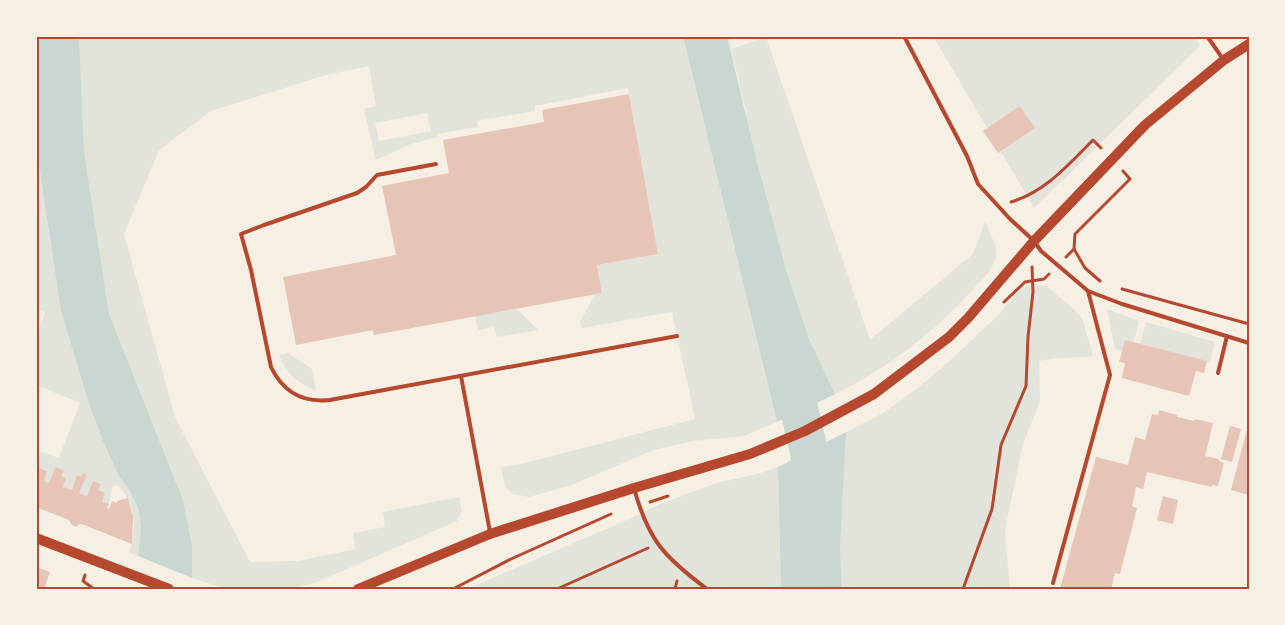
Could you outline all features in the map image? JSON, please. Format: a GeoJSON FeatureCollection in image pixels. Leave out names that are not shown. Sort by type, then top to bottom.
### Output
{"type":"FeatureCollection","features":[{"type":"Feature","properties":{"kind":"main road"},"geometry":{"type":"LineString","coordinates":[[358,589],[490,534],[634,488],[750,454],[805,431],[848,410],[897,378],[949,337],[968,318],[1034,241],[1145,125],[1224,60],[1249,44]]}},
{"type":"Feature","properties":{"kind":"main road"},"geometry":{"type":"LineString","coordinates":[[36,538],[169,589]]}},
{"type":"Feature","properties":{"kind":"lane"},"geometry":{"type":"LineString","coordinates":[[904,36],[967,156],[978,184],[1034,241],[1041,251],[1088,291],[1122,304],[1249,343]]}},
{"type":"Feature","properties":{"kind":"lane"},"geometry":{"type":"LineString","coordinates":[[1207,36],[1224,60]]}},
{"type":"Feature","properties":{"kind":"lane"},"geometry":{"type":"LineString","coordinates":[[436,164],[377,175],[366,187],[357,193],[242,234],[271,367],[276,377],[297,396],[308,400],[325,401],[677,336]]}},
{"type":"Feature","properties":{"kind":"lane"},"geometry":{"type":"LineString","coordinates":[[1053,583],[1110,375],[1088,291]]}},
{"type":"Feature","properties":{"kind":"lane"},"geometry":{"type":"LineString","coordinates":[[1218,373],[1226,336]]}},
{"type":"Feature","properties":{"kind":"lane"},"geometry":{"type":"LineString","coordinates":[[461,376],[490,534]]}},
{"type":"Feature","properties":{"kind":"lane"},"geometry":{"type":"LineString","coordinates":[[634,488],[645,524],[657,544],[679,568],[706,589]]}},
{"type":"Feature","properties":{"kind":"path"},"geometry":{"type":"LineString","coordinates":[[998,206],[1026,198],[1057,176],[1093,140]]}},
{"type":"Feature","properties":{"kind":"path"},"geometry":{"type":"LineString","coordinates":[[1102,283],[1085,268],[1074,249],[1075,234],[1130,179]]}},
{"type":"Feature","properties":{"kind":"path"},"geometry":{"type":"LineString","coordinates":[[965,588],[992,508],[1002,445],[1026,386],[1028,336],[1033,292],[1031,280],[1034,241]]}},
{"type":"Feature","properties":{"kind":"path"},"geometry":{"type":"LineString","coordinates":[[1120,288],[1249,324]]}},
{"type":"Feature","properties":{"kind":"path"},"geometry":{"type":"LineString","coordinates":[[453,589],[511,559],[611,513]]}},
{"type":"Feature","properties":{"kind":"path"},"geometry":{"type":"LineString","coordinates":[[557,589],[657,544]]}},
{"type":"Feature","properties":{"kind":"path"},"geometry":{"type":"LineString","coordinates":[[85,576],[83,581],[94,589]]}},
{"type":"Feature","properties":{"kind":"shaded area"},"geometry":{"type":"Polygon","coordinates":[[[36,36],[79,36],[84,152],[109,314],[183,500],[192,546],[192,578],[138,556],[141,529],[139,511],[130,491],[119,476],[104,443],[88,401],[61,311],[40,172],[36,118],[36,36]]]}},
{"type":"Feature","properties":{"kind":"shaded area"},"geometry":{"type":"Polygon","coordinates":[[[79,36],[683,36],[777,422],[744,436],[693,441],[653,450],[572,485],[529,497],[513,494],[505,486],[501,467],[517,465],[695,419],[672,312],[582,328],[580,322],[595,294],[602,293],[597,265],[658,254],[628,88],[535,106],[535,111],[477,121],[478,127],[437,134],[437,137],[408,145],[376,160],[364,109],[376,106],[369,66],[326,75],[211,111],[159,150],[124,234],[175,417],[250,562],[299,561],[355,549],[353,533],[385,527],[383,512],[459,497],[462,511],[457,521],[315,583],[285,589],[227,589],[192,578],[192,546],[183,500],[109,314],[84,152],[79,36]],[[427,113],[375,123],[379,141],[431,131],[427,113]]]}},
{"type":"Feature","properties":{"kind":"shaded area"},"geometry":{"type":"Polygon","coordinates":[[[683,36],[727,36],[757,162],[786,270],[809,339],[835,394],[777,422],[683,36]]]}},
{"type":"Feature","properties":{"kind":"shaded area"},"geometry":{"type":"Polygon","coordinates":[[[727,36],[729,36],[732,49],[766,37],[870,340],[973,254],[985,221],[994,244],[996,257],[990,270],[943,320],[892,361],[835,394],[810,340],[789,281],[764,192],[740,84],[727,36]]]}},
{"type":"Feature","properties":{"kind":"shaded area"},"geometry":{"type":"Polygon","coordinates":[[[933,36],[1194,36],[1200,46],[1034,208],[933,36]]]}},
{"type":"Feature","properties":{"kind":"shaded area"},"geometry":{"type":"Polygon","coordinates":[[[36,118],[40,172],[61,311],[88,401],[104,443],[119,476],[130,491],[139,511],[141,529],[138,556],[129,553],[134,526],[133,517],[128,499],[117,485],[113,486],[109,504],[102,502],[105,493],[98,490],[101,484],[93,481],[87,496],[79,493],[87,475],[83,473],[81,477],[77,475],[72,490],[63,487],[66,478],[61,476],[63,470],[55,467],[49,483],[44,481],[47,471],[39,469],[36,475],[36,450],[59,458],[80,403],[36,385],[36,341],[45,312],[36,310],[36,118]]]}},
{"type":"Feature","properties":{"kind":"shaded area"},"geometry":{"type":"Polygon","coordinates":[[[1035,284],[1047,286],[1079,314],[1083,321],[1093,356],[1039,361],[1040,401],[1023,444],[1005,530],[1010,589],[842,589],[840,549],[846,432],[885,412],[924,383],[998,315],[1018,292],[1035,284]]]}},
{"type":"Feature","properties":{"kind":"shaded area"},"geometry":{"type":"Polygon","coordinates":[[[517,309],[538,330],[497,337],[494,327],[478,330],[475,316],[517,309]]]}},
{"type":"Feature","properties":{"kind":"shaded area"},"geometry":{"type":"Polygon","coordinates":[[[1107,309],[1139,321],[1134,342],[1125,340],[1122,351],[1115,349],[1107,309]]]}},
{"type":"Feature","properties":{"kind":"shaded area"},"geometry":{"type":"Polygon","coordinates":[[[1146,322],[1215,342],[1210,362],[1140,344],[1146,322]]]}},
{"type":"Feature","properties":{"kind":"shaded area"},"geometry":{"type":"Polygon","coordinates":[[[288,353],[312,369],[316,391],[303,385],[286,368],[279,355],[288,353]]]}},
{"type":"Feature","properties":{"kind":"shaded area"},"geometry":{"type":"Polygon","coordinates":[[[846,432],[840,549],[842,589],[781,589],[778,467],[846,432]]]}},
{"type":"Feature","properties":{"kind":"shaded area"},"geometry":{"type":"Polygon","coordinates":[[[778,467],[781,589],[467,589],[662,503],[717,483],[778,467]]]}},
{"type":"Feature","properties":{"kind":"building"},"geometry":{"type":"Polygon","coordinates":[[[629,94],[658,254],[597,265],[602,293],[374,335],[373,330],[296,345],[283,277],[396,255],[382,186],[449,173],[443,140],[544,122],[542,110],[629,94]]]}},
{"type":"Feature","properties":{"kind":"building"},"geometry":{"type":"Polygon","coordinates":[[[1020,106],[1035,128],[998,153],[983,131],[1020,106]]]}},
{"type":"Feature","properties":{"kind":"building"},"geometry":{"type":"Polygon","coordinates":[[[1125,340],[1207,361],[1204,373],[1196,371],[1189,396],[1122,378],[1125,363],[1119,362],[1125,340]]]}},
{"type":"Feature","properties":{"kind":"building"},"geometry":{"type":"Polygon","coordinates":[[[1159,410],[1177,415],[1177,417],[1213,423],[1205,456],[1219,459],[1219,461],[1224,463],[1218,486],[1212,485],[1212,487],[1147,472],[1143,489],[1136,487],[1132,506],[1137,508],[1120,574],[1115,573],[1111,589],[1060,589],[1096,457],[1128,465],[1135,437],[1145,440],[1152,414],[1158,415],[1159,410]]]}},
{"type":"Feature","properties":{"kind":"building"},"geometry":{"type":"Polygon","coordinates":[[[1230,426],[1241,429],[1232,462],[1221,459],[1230,426]]]}},
{"type":"Feature","properties":{"kind":"building"},"geometry":{"type":"Polygon","coordinates":[[[1249,426],[1249,495],[1231,490],[1249,426]]]}},
{"type":"Feature","properties":{"kind":"building"},"geometry":{"type":"Polygon","coordinates":[[[55,467],[64,470],[61,476],[66,478],[63,487],[72,490],[77,475],[81,477],[83,473],[87,475],[79,493],[87,496],[93,481],[101,484],[98,490],[105,493],[102,502],[109,504],[107,508],[109,509],[112,501],[117,503],[117,501],[128,498],[133,517],[132,544],[84,525],[80,524],[76,527],[69,520],[36,507],[36,475],[39,468],[47,471],[44,481],[49,483],[55,467]]]}},
{"type":"Feature","properties":{"kind":"building"},"geometry":{"type":"Polygon","coordinates":[[[1163,496],[1178,500],[1173,524],[1157,520],[1163,496]]]}},
{"type":"Feature","properties":{"kind":"building"},"geometry":{"type":"Polygon","coordinates":[[[36,567],[50,572],[44,589],[36,589],[36,567]]]}},
{"type":"Feature","properties":{"kind":"waterway"},"geometry":{"type":"LineString","coordinates":[[788,362],[809,451],[821,589]]}}]}
